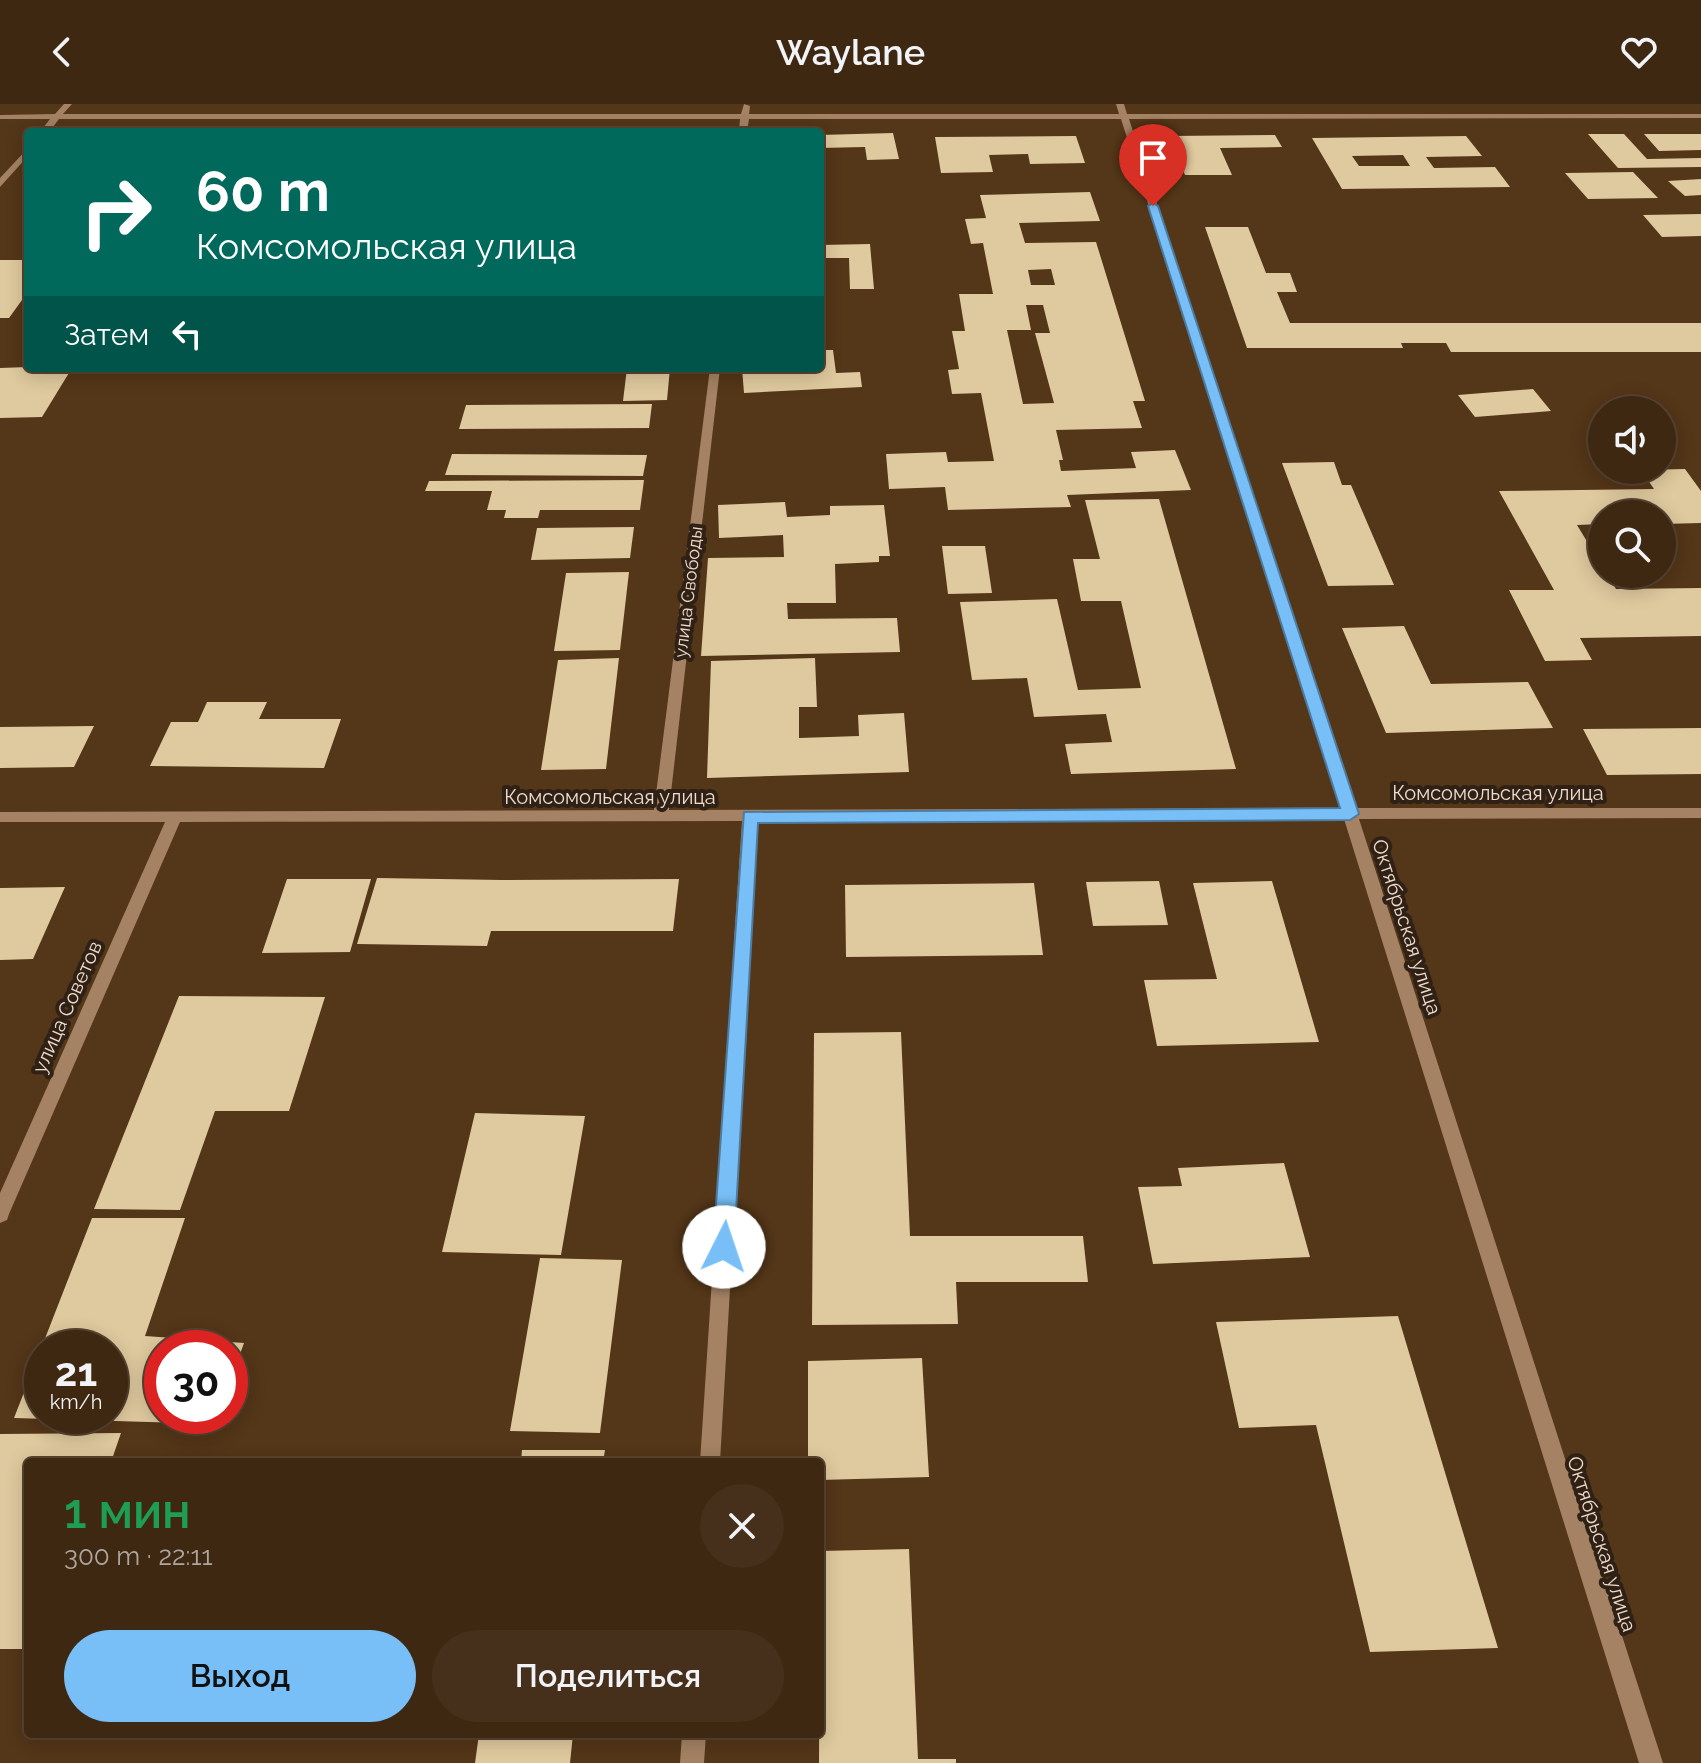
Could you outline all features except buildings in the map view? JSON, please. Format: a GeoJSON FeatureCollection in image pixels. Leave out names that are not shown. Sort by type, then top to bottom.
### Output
{"type":"FeatureCollection","features":[{"type":"Feature","properties":{"kind":"street"},"geometry":{"type":"LineString","coordinates":[[47,128],[68,104]]}},
{"type":"Feature","properties":{"kind":"street"},"geometry":{"type":"LineString","coordinates":[[743,128],[746,104]]}},
{"type":"Feature","properties":{"kind":"street"},"geometry":{"type":"LineString","coordinates":[[0,117],[745,115],[1121,109],[1701,116]]}},
{"type":"Feature","properties":{"kind":"street","name":"Октябрьская улица"},"geometry":{"type":"LineString","coordinates":[[1121,109],[1350,814],[1651,1763]]}},
{"type":"Feature","properties":{"kind":"street"},"geometry":{"type":"LineString","coordinates":[[0,184],[24,156]]}},
{"type":"Feature","properties":{"kind":"street","name":"улица Свободы"},"geometry":{"type":"LineString","coordinates":[[661,817],[715,372]]}},
{"type":"Feature","properties":{"kind":"street","name":"Комсомольская улица"},"geometry":{"type":"LineString","coordinates":[[0,817],[1701,813]]}},
{"type":"Feature","properties":{"kind":"street"},"geometry":{"type":"LineString","coordinates":[[710,1458],[750,817]]}},
{"type":"Feature","properties":{"kind":"street","name":"улица Советов"},"geometry":{"type":"LineString","coordinates":[[0,1214],[174,818]]}},
{"type":"Feature","properties":{"kind":"street"},"geometry":{"type":"LineString","coordinates":[[692,1763],[694,1738]]}},
{"type":"Feature","properties":{"kind":"route"},"geometry":{"type":"LineString","coordinates":[[724,1247],[750,817],[1350,814],[1153,206]]}}]}
